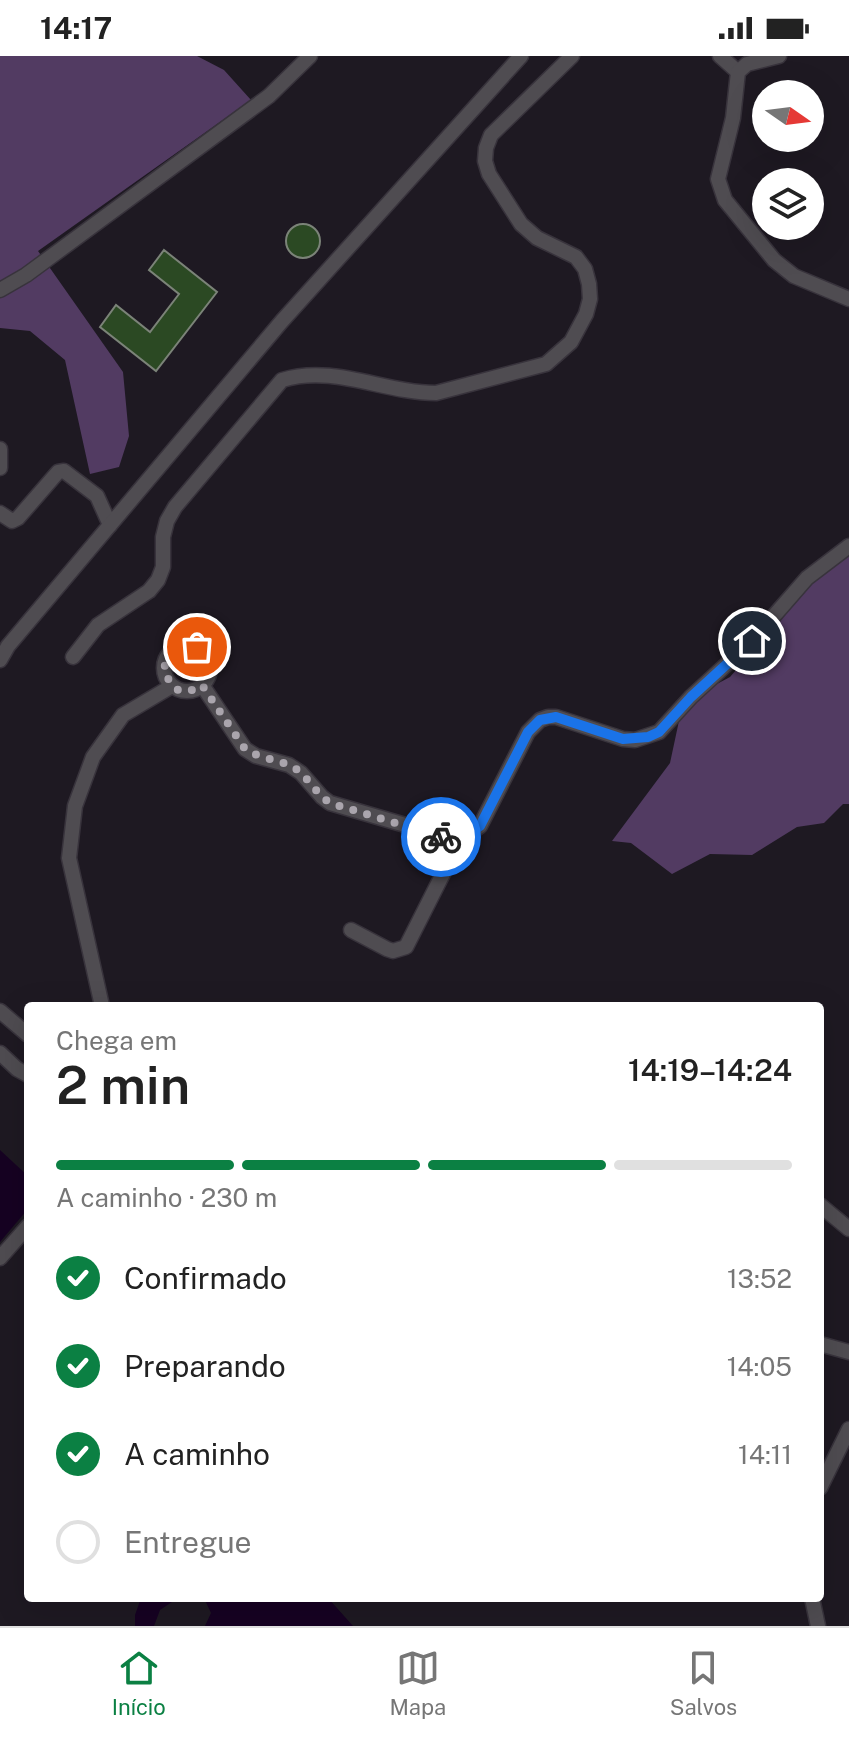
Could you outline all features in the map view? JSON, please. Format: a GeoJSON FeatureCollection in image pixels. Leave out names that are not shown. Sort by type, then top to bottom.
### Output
{"type":"FeatureCollection","features":[{"type":"Feature","properties":{"kind":"street"},"geometry":{"type":"LineString","coordinates":[[0,290],[26,275],[269,96],[310,56]]}},
{"type":"Feature","properties":{"kind":"street"},"geometry":{"type":"LineString","coordinates":[[0,660],[8,646],[282,321],[521,56]]}},
{"type":"Feature","properties":{"kind":"street"},"geometry":{"type":"LineString","coordinates":[[73,657],[98,625],[149,591],[158,580],[163,567],[163,537],[175,507],[282,380],[301,374],[321,373],[418,393],[436,393],[546,364],[571,342],[586,314],[590,299],[585,269],[576,257],[537,238],[521,224],[489,174],[485,161],[491,135],[572,56]]}},
{"type":"Feature","properties":{"kind":"street"},"geometry":{"type":"LineString","coordinates":[[720,56],[738,72]]}},
{"type":"Feature","properties":{"kind":"street"},"geometry":{"type":"LineString","coordinates":[[779,56],[747,64],[735,78],[733,118],[718,179],[725,200],[774,260],[794,276],[849,299]]}},
{"type":"Feature","properties":{"kind":"street"},"geometry":{"type":"LineString","coordinates":[[0,449],[0,468]]}},
{"type":"Feature","properties":{"kind":"street"},"geometry":{"type":"LineString","coordinates":[[0,513],[12,521],[18,518],[58,472],[64,471],[97,496],[110,525]]}},
{"type":"Feature","properties":{"kind":"street"},"geometry":{"type":"LineString","coordinates":[[202,685],[245,749],[256,756],[289,765],[330,803],[453,839],[463,838],[480,826],[528,732],[540,720],[556,717],[623,739],[635,740],[659,732],[691,697],[752,641],[807,578],[849,546]]}},
{"type":"Feature","properties":{"kind":"street"},"geometry":{"type":"LineString","coordinates":[[184,645],[197,647],[206,656],[209,674],[202,685],[184,691],[172,686],[165,675],[164,661],[172,650],[184,645]]}},
{"type":"Feature","properties":{"kind":"street"},"geometry":{"type":"LineString","coordinates":[[101,1002],[69,858],[75,806],[93,757],[123,715],[172,686]]}},
{"type":"Feature","properties":{"kind":"street"},"geometry":{"type":"LineString","coordinates":[[351,930],[387,949],[406,947],[454,852],[453,839]]}},
{"type":"Feature","properties":{"kind":"street"},"geometry":{"type":"LineString","coordinates":[[0,1011],[24,1032]]}},
{"type":"Feature","properties":{"kind":"street"},"geometry":{"type":"LineString","coordinates":[[0,1053],[24,1073]]}},
{"type":"Feature","properties":{"kind":"street"},"geometry":{"type":"LineString","coordinates":[[824,1211],[849,1229]]}},
{"type":"Feature","properties":{"kind":"street"},"geometry":{"type":"LineString","coordinates":[[0,1258],[24,1231]]}},
{"type":"Feature","properties":{"kind":"street"},"geometry":{"type":"LineString","coordinates":[[824,1345],[849,1352]]}},
{"type":"Feature","properties":{"kind":"street"},"geometry":{"type":"LineString","coordinates":[[824,1480],[849,1429]]}},
{"type":"Feature","properties":{"kind":"street"},"geometry":{"type":"LineString","coordinates":[[813,1602],[818,1626]]}},
{"type":"Feature","properties":{"kind":"shaded area"},"geometry":{"type":"Polygon","coordinates":[[[0,56],[197,56],[224,70],[251,100],[38,251],[123,372],[129,436],[119,467],[90,474],[65,360],[30,331],[0,328],[0,56]]]}},
{"type":"Feature","properties":{"kind":"shaded area"},"geometry":{"type":"Polygon","coordinates":[[[849,541],[849,804],[843,804],[824,823],[797,827],[752,855],[710,854],[672,874],[631,843],[612,841],[670,763],[683,702],[730,677],[849,541]]]}},
{"type":"Feature","properties":{"kind":"shaded area"},"geometry":{"type":"Polygon","coordinates":[[[0,1150],[24,1172],[24,1214],[0,1242],[0,1150]]]}},
{"type":"Feature","properties":{"kind":"shaded area"},"geometry":{"type":"Polygon","coordinates":[[[140,1602],[172,1602],[160,1610],[154,1626],[135,1626],[140,1602]]]}},
{"type":"Feature","properties":{"kind":"shaded area"},"geometry":{"type":"Polygon","coordinates":[[[206,1602],[332,1602],[353,1626],[205,1626],[211,1613],[206,1602]]]}},
{"type":"Feature","properties":{"kind":"building"},"geometry":{"type":"Polygon","coordinates":[[[303,224],[315,229],[320,241],[315,253],[303,258],[291,253],[286,241],[291,229],[303,224]]]}},
{"type":"Feature","properties":{"kind":"building"},"geometry":{"type":"Polygon","coordinates":[[[164,250],[217,292],[156,371],[100,327],[116,305],[150,332],[179,294],[149,270],[164,250]]]}},
{"type":"Feature","properties":{"kind":"way so far"},"geometry":{"type":"LineString","coordinates":[[197,647],[184,645],[172,650],[164,661],[165,675],[178,690],[190,691],[202,685],[245,749],[256,756],[289,765],[330,803],[441,837]]}},
{"type":"Feature","properties":{"kind":"route"},"geometry":{"type":"LineString","coordinates":[[441,837],[463,838],[480,826],[528,732],[540,720],[556,717],[623,739],[648,737],[659,732],[691,697],[752,641]]}}]}
